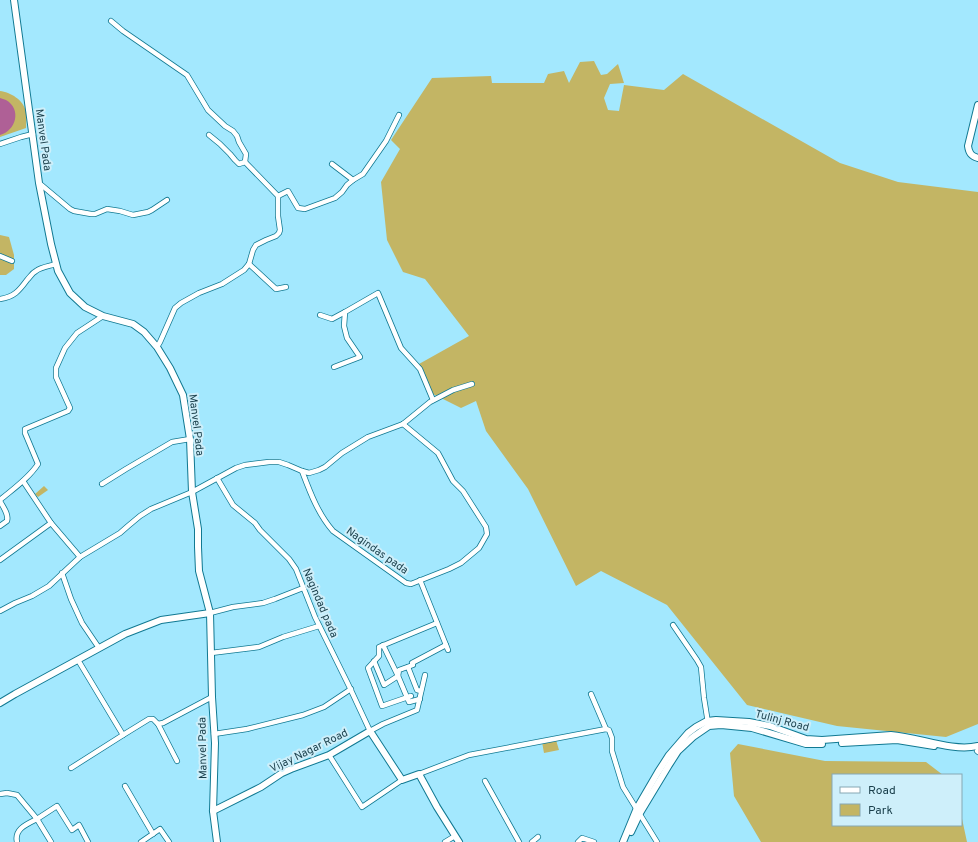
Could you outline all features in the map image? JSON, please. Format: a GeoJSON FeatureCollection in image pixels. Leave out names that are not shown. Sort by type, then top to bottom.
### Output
{"type":"FeatureCollection","features":[{"type":"Feature","properties":{"kind":"main road","name":"Manvel Pada"},"geometry":{"type":"LineString","coordinates":[[14,0],[39,183],[58,271],[70,293],[85,307],[103,316],[133,324],[144,332],[157,347],[170,368],[183,395],[190,439],[192,492],[197,524],[199,571],[210,613],[214,734],[213,811],[216,842]]}},
{"type":"Feature","properties":{"kind":"main road"},"geometry":{"type":"LineString","coordinates":[[978,104],[968,146],[969,152],[978,158]]}},
{"type":"Feature","properties":{"kind":"main road"},"geometry":{"type":"LineString","coordinates":[[0,703],[125,634],[161,620],[210,613]]}},
{"type":"Feature","properties":{"kind":"main road"},"geometry":{"type":"LineString","coordinates":[[623,842],[638,811],[678,751],[708,724]]}},
{"type":"Feature","properties":{"kind":"main road","name":"Tulinj Road"},"geometry":{"type":"LineString","coordinates":[[708,724],[752,728],[806,744],[897,740],[955,750],[977,749]]}},
{"type":"Feature","properties":{"kind":"main road"},"geometry":{"type":"LineString","coordinates":[[370,732],[402,780],[419,774],[457,839]]}},
{"type":"Feature","properties":{"kind":"main road","name":"Vijay Nagar Road"},"geometry":{"type":"LineString","coordinates":[[213,811],[261,787],[287,771],[328,755],[370,732]]}},
{"type":"Feature","properties":{"kind":"main road"},"geometry":{"type":"LineString","coordinates":[[626,842],[638,811]]}},
{"type":"Feature","properties":{"kind":"street"},"geometry":{"type":"LineString","coordinates":[[111,21],[187,75],[208,110],[237,136],[246,154],[245,162]]}},
{"type":"Feature","properties":{"kind":"street"},"geometry":{"type":"LineString","coordinates":[[278,196],[288,192],[298,208],[305,209],[335,198],[347,185],[363,174],[386,142],[399,116]]}},
{"type":"Feature","properties":{"kind":"street"},"geometry":{"type":"LineString","coordinates":[[0,144],[32,134]]}},
{"type":"Feature","properties":{"kind":"street"},"geometry":{"type":"LineString","coordinates":[[209,135],[239,164],[245,162]]}},
{"type":"Feature","properties":{"kind":"street"},"geometry":{"type":"LineString","coordinates":[[157,347],[175,308],[178,305],[199,293],[222,284],[244,270],[249,264],[256,245],[276,236],[279,233],[278,196],[270,186],[245,162]]}},
{"type":"Feature","properties":{"kind":"street"},"geometry":{"type":"LineString","coordinates":[[332,164],[353,180]]}},
{"type":"Feature","properties":{"kind":"street"},"geometry":{"type":"LineString","coordinates":[[39,183],[70,209],[91,214],[107,209],[133,214],[148,212],[167,200]]}},
{"type":"Feature","properties":{"kind":"street"},"geometry":{"type":"LineString","coordinates":[[0,256],[12,261]]}},
{"type":"Feature","properties":{"kind":"street"},"geometry":{"type":"LineString","coordinates":[[0,299],[6,298],[19,291],[36,271],[56,264]]}},
{"type":"Feature","properties":{"kind":"street"},"geometry":{"type":"LineString","coordinates":[[249,264],[276,289],[286,287]]}},
{"type":"Feature","properties":{"kind":"street"},"geometry":{"type":"LineString","coordinates":[[320,315],[332,319],[378,293],[401,348],[420,369],[433,400]]}},
{"type":"Feature","properties":{"kind":"street"},"geometry":{"type":"LineString","coordinates":[[334,367],[360,357],[347,338],[344,326],[345,312]]}},
{"type":"Feature","properties":{"kind":"street"},"geometry":{"type":"LineString","coordinates":[[0,526],[7,521],[8,518],[0,501],[23,481],[38,464],[25,434],[25,429],[70,410],[70,406],[56,377],[56,368],[65,348],[76,333],[103,316]]}},
{"type":"Feature","properties":{"kind":"street"},"geometry":{"type":"LineString","coordinates":[[0,611],[49,586],[80,557],[120,533],[143,513],[170,500],[192,492],[236,468],[269,462],[279,462],[310,473],[319,470],[342,453],[368,437],[403,424],[433,400],[453,390],[472,384]]}},
{"type":"Feature","properties":{"kind":"street","name":"Nagindas pada"},"geometry":{"type":"LineString","coordinates":[[302,471],[318,511],[333,531],[406,583],[414,583],[449,569],[461,563],[479,548],[487,534],[486,527],[463,491],[450,478],[438,453],[403,424]]}},
{"type":"Feature","properties":{"kind":"street"},"geometry":{"type":"LineString","coordinates":[[102,484],[172,442],[190,439]]}},
{"type":"Feature","properties":{"kind":"street","name":"Nagindad pada"},"geometry":{"type":"LineString","coordinates":[[217,478],[233,505],[255,523],[289,559],[296,569],[319,626],[351,689],[370,732]]}},
{"type":"Feature","properties":{"kind":"street"},"geometry":{"type":"LineString","coordinates":[[23,481],[51,523],[80,557]]}},
{"type":"Feature","properties":{"kind":"street"},"geometry":{"type":"LineString","coordinates":[[0,560],[51,523]]}},
{"type":"Feature","properties":{"kind":"street"},"geometry":{"type":"LineString","coordinates":[[62,573],[71,599],[82,623],[99,648]]}},
{"type":"Feature","properties":{"kind":"street"},"geometry":{"type":"LineString","coordinates":[[374,661],[384,685],[398,676],[399,670],[413,665],[412,663],[447,648],[420,580]]}},
{"type":"Feature","properties":{"kind":"street"},"geometry":{"type":"LineString","coordinates":[[210,613],[234,607],[263,603],[303,588]]}},
{"type":"Feature","properties":{"kind":"street"},"geometry":{"type":"LineString","coordinates":[[409,696],[382,706],[368,668],[379,656],[379,647],[382,645],[437,623]]}},
{"type":"Feature","properties":{"kind":"street"},"geometry":{"type":"LineString","coordinates":[[673,625],[701,667],[708,724]]}},
{"type":"Feature","properties":{"kind":"street"},"geometry":{"type":"LineString","coordinates":[[211,653],[259,647],[283,637],[319,626]]}},
{"type":"Feature","properties":{"kind":"street"},"geometry":{"type":"LineString","coordinates":[[382,645],[409,696],[408,702],[420,699]]}},
{"type":"Feature","properties":{"kind":"street"},"geometry":{"type":"LineString","coordinates":[[78,660],[123,735]]}},
{"type":"Feature","properties":{"kind":"street"},"geometry":{"type":"LineString","coordinates":[[408,667],[417,690],[421,691]]}},
{"type":"Feature","properties":{"kind":"street"},"geometry":{"type":"LineString","coordinates":[[370,732],[383,724],[417,710],[425,675]]}},
{"type":"Feature","properties":{"kind":"street"},"geometry":{"type":"LineString","coordinates":[[214,734],[247,730],[303,715],[324,707],[351,689]]}},
{"type":"Feature","properties":{"kind":"street"},"geometry":{"type":"LineString","coordinates":[[590,694],[606,729],[612,738],[612,752],[623,787],[657,842]]}},
{"type":"Feature","properties":{"kind":"street"},"geometry":{"type":"LineString","coordinates":[[158,724],[167,721],[212,697]]}},
{"type":"Feature","properties":{"kind":"street"},"geometry":{"type":"LineString","coordinates":[[71,768],[151,718],[158,724],[177,761]]}},
{"type":"Feature","properties":{"kind":"street"},"geometry":{"type":"LineString","coordinates":[[419,774],[469,754],[606,729]]}},
{"type":"Feature","properties":{"kind":"street"},"geometry":{"type":"LineString","coordinates":[[328,755],[362,807],[402,780]]}},
{"type":"Feature","properties":{"kind":"street"},"geometry":{"type":"LineString","coordinates":[[485,781],[519,842]]}},
{"type":"Feature","properties":{"kind":"street"},"geometry":{"type":"LineString","coordinates":[[125,786],[153,834]]}},
{"type":"Feature","properties":{"kind":"street"},"geometry":{"type":"LineString","coordinates":[[0,794],[6,793],[17,795],[37,818],[51,842]]}},
{"type":"Feature","properties":{"kind":"street"},"geometry":{"type":"LineString","coordinates":[[17,842],[16,837],[19,830],[58,806],[72,830],[79,825],[88,842]]}},
{"type":"Feature","properties":{"kind":"street"},"geometry":{"type":"LineString","coordinates":[[142,842],[160,829],[169,842]]}},
{"type":"Feature","properties":{"kind":"street"},"geometry":{"type":"LineString","coordinates":[[532,842],[538,837]]}},
{"type":"Feature","properties":{"kind":"street"},"geometry":{"type":"LineString","coordinates":[[578,842],[582,838],[594,842]]}},
{"type":"Feature","properties":{"kind":"street"},"geometry":{"type":"LineString","coordinates":[[445,842],[457,839]]}},
{"type":"Feature","properties":{"kind":"green space"},"geometry":{"type":"Polygon","coordinates":[[[594,61],[601,75],[607,74],[618,64],[624,83],[610,84],[604,98],[608,110],[619,111],[624,85],[664,90],[683,74],[840,163],[898,182],[978,192],[978,724],[946,737],[837,726],[747,705],[667,605],[601,571],[576,586],[528,489],[486,431],[476,401],[461,408],[433,394],[419,364],[469,336],[425,279],[403,272],[387,240],[381,182],[400,149],[391,140],[432,78],[491,76],[492,83],[544,83],[548,74],[564,71],[569,83],[580,62],[594,61]]]}},
{"type":"Feature","properties":{"kind":"green space"},"geometry":{"type":"Polygon","coordinates":[[[0,91],[8,93],[20,100],[26,112],[26,128],[0,137],[0,91]]]}},
{"type":"Feature","properties":{"kind":"green space"},"geometry":{"type":"Polygon","coordinates":[[[0,235],[9,237],[14,255],[14,269],[6,275],[0,275],[0,235]]]}},
{"type":"Feature","properties":{"kind":"green space"},"geometry":{"type":"Polygon","coordinates":[[[44,486],[48,490],[38,497],[35,494],[44,486]]]}},
{"type":"Feature","properties":{"kind":"green space"},"geometry":{"type":"Polygon","coordinates":[[[556,740],[559,750],[544,753],[542,742],[556,740]]]}},
{"type":"Feature","properties":{"kind":"green space"},"geometry":{"type":"Polygon","coordinates":[[[738,744],[825,761],[926,762],[942,774],[832,774],[832,826],[962,826],[962,819],[967,842],[761,842],[734,796],[730,753],[738,744]]]}},
{"type":"Feature","properties":{"kind":"shaded area"},"geometry":{"type":"Polygon","coordinates":[[[0,98],[11,104],[14,109],[15,119],[10,129],[6,133],[0,135],[0,98]]]}}]}
